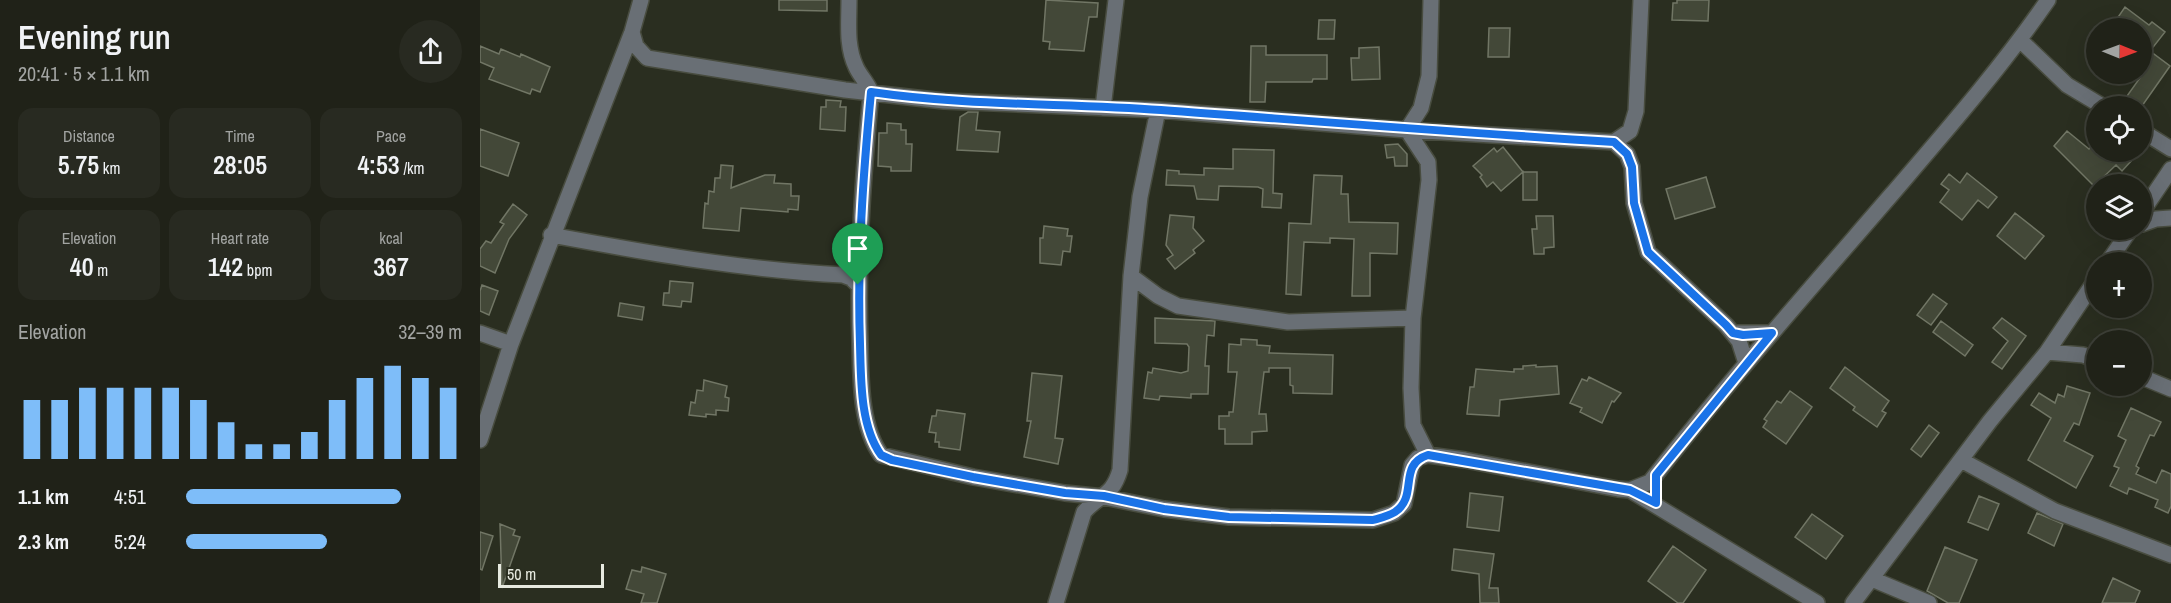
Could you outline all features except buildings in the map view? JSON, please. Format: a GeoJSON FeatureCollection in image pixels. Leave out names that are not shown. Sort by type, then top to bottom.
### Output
{"type":"FeatureCollection","features":[{"type":"Feature","properties":{"kind":"street"},"geometry":{"type":"LineString","coordinates":[[480,440],[510,344],[632,32],[641,0]]}},
{"type":"Feature","properties":{"kind":"street"},"geometry":{"type":"LineString","coordinates":[[849,0],[848,35],[856,69],[867,82],[871,92],[862,184],[858,285],[861,370],[866,414],[875,448],[881,455],[973,477],[1065,493],[1104,496],[1164,509],[1229,517],[1373,520],[1394,513],[1404,504],[1412,465],[1418,458],[1428,455],[1630,490],[1656,503],[1817,603]]}},
{"type":"Feature","properties":{"kind":"street"},"geometry":{"type":"LineString","coordinates":[[1102,108],[1116,0]]}},
{"type":"Feature","properties":{"kind":"street"},"geometry":{"type":"LineString","coordinates":[[1407,130],[1421,108],[1429,76],[1431,0]]}},
{"type":"Feature","properties":{"kind":"street"},"geometry":{"type":"LineString","coordinates":[[632,32],[636,46],[647,58],[845,90],[944,101],[1158,110],[1407,130],[1614,142],[1630,131],[1636,111],[1641,0]]}},
{"type":"Feature","properties":{"kind":"street"},"geometry":{"type":"LineString","coordinates":[[1630,490],[1650,482],[1656,475],[1746,363],[2020,40],[2049,0]]}},
{"type":"Feature","properties":{"kind":"street"},"geometry":{"type":"LineString","coordinates":[[2020,40],[2067,86],[2086,97]]}},
{"type":"Feature","properties":{"kind":"street"},"geometry":{"type":"LineString","coordinates":[[845,90],[856,69]]}},
{"type":"Feature","properties":{"kind":"street"},"geometry":{"type":"LineString","coordinates":[[1056,603],[1084,512],[1116,483],[1122,453],[1131,276],[1140,197],[1158,110]]}},
{"type":"Feature","properties":{"kind":"street"},"geometry":{"type":"LineString","coordinates":[[1407,130],[1428,162],[1429,180],[1413,318],[1411,388],[1413,425],[1428,455]]}},
{"type":"Feature","properties":{"kind":"street"},"geometry":{"type":"LineString","coordinates":[[2152,137],[2171,149]]}},
{"type":"Feature","properties":{"kind":"street"},"geometry":{"type":"LineString","coordinates":[[1614,142],[1627,154],[1632,167],[1634,203],[1648,252],[1726,325],[1739,341],[1746,363]]}},
{"type":"Feature","properties":{"kind":"street"},"geometry":{"type":"LineString","coordinates":[[2152,197],[2171,169]]}},
{"type":"Feature","properties":{"kind":"street"},"geometry":{"type":"LineString","coordinates":[[2152,220],[2171,218]]}},
{"type":"Feature","properties":{"kind":"street"},"geometry":{"type":"LineString","coordinates":[[551,235],[651,254],[757,270],[843,275],[851,278],[858,285]]}},
{"type":"Feature","properties":{"kind":"street"},"geometry":{"type":"LineString","coordinates":[[1131,276],[1158,296],[1178,306],[1288,321],[1413,318]]}},
{"type":"Feature","properties":{"kind":"street"},"geometry":{"type":"LineString","coordinates":[[1853,603],[1961,460],[2047,352],[2086,294]]}},
{"type":"Feature","properties":{"kind":"street"},"geometry":{"type":"LineString","coordinates":[[480,333],[510,344]]}},
{"type":"Feature","properties":{"kind":"street"},"geometry":{"type":"LineString","coordinates":[[1733,333],[1743,335],[1772,333]]}},
{"type":"Feature","properties":{"kind":"street"},"geometry":{"type":"LineString","coordinates":[[2047,352],[2086,356]]}},
{"type":"Feature","properties":{"kind":"street"},"geometry":{"type":"LineString","coordinates":[[2152,381],[2171,389]]}},
{"type":"Feature","properties":{"kind":"street"},"geometry":{"type":"LineString","coordinates":[[1961,460],[2055,511],[2171,555]]}},
{"type":"Feature","properties":{"kind":"street"},"geometry":{"type":"LineString","coordinates":[[1656,475],[1656,503]]}},
{"type":"Feature","properties":{"kind":"street"},"geometry":{"type":"LineString","coordinates":[[1872,579],[1929,603]]}},
{"type":"Feature","properties":{"kind":"route"},"geometry":{"type":"LineString","coordinates":[[871,92],[944,101],[1158,110],[1407,130],[1614,142],[1627,154],[1632,167],[1634,203],[1648,252],[1733,333],[1756,335],[1772,333],[1656,475],[1656,503],[1630,490],[1428,455],[1418,458],[1412,465],[1404,504],[1394,513],[1373,520],[1229,517],[1164,509],[1104,496],[1065,493],[973,477],[892,460],[881,455],[875,448],[866,414],[861,370],[858,285],[862,184],[871,92]]}}]}
